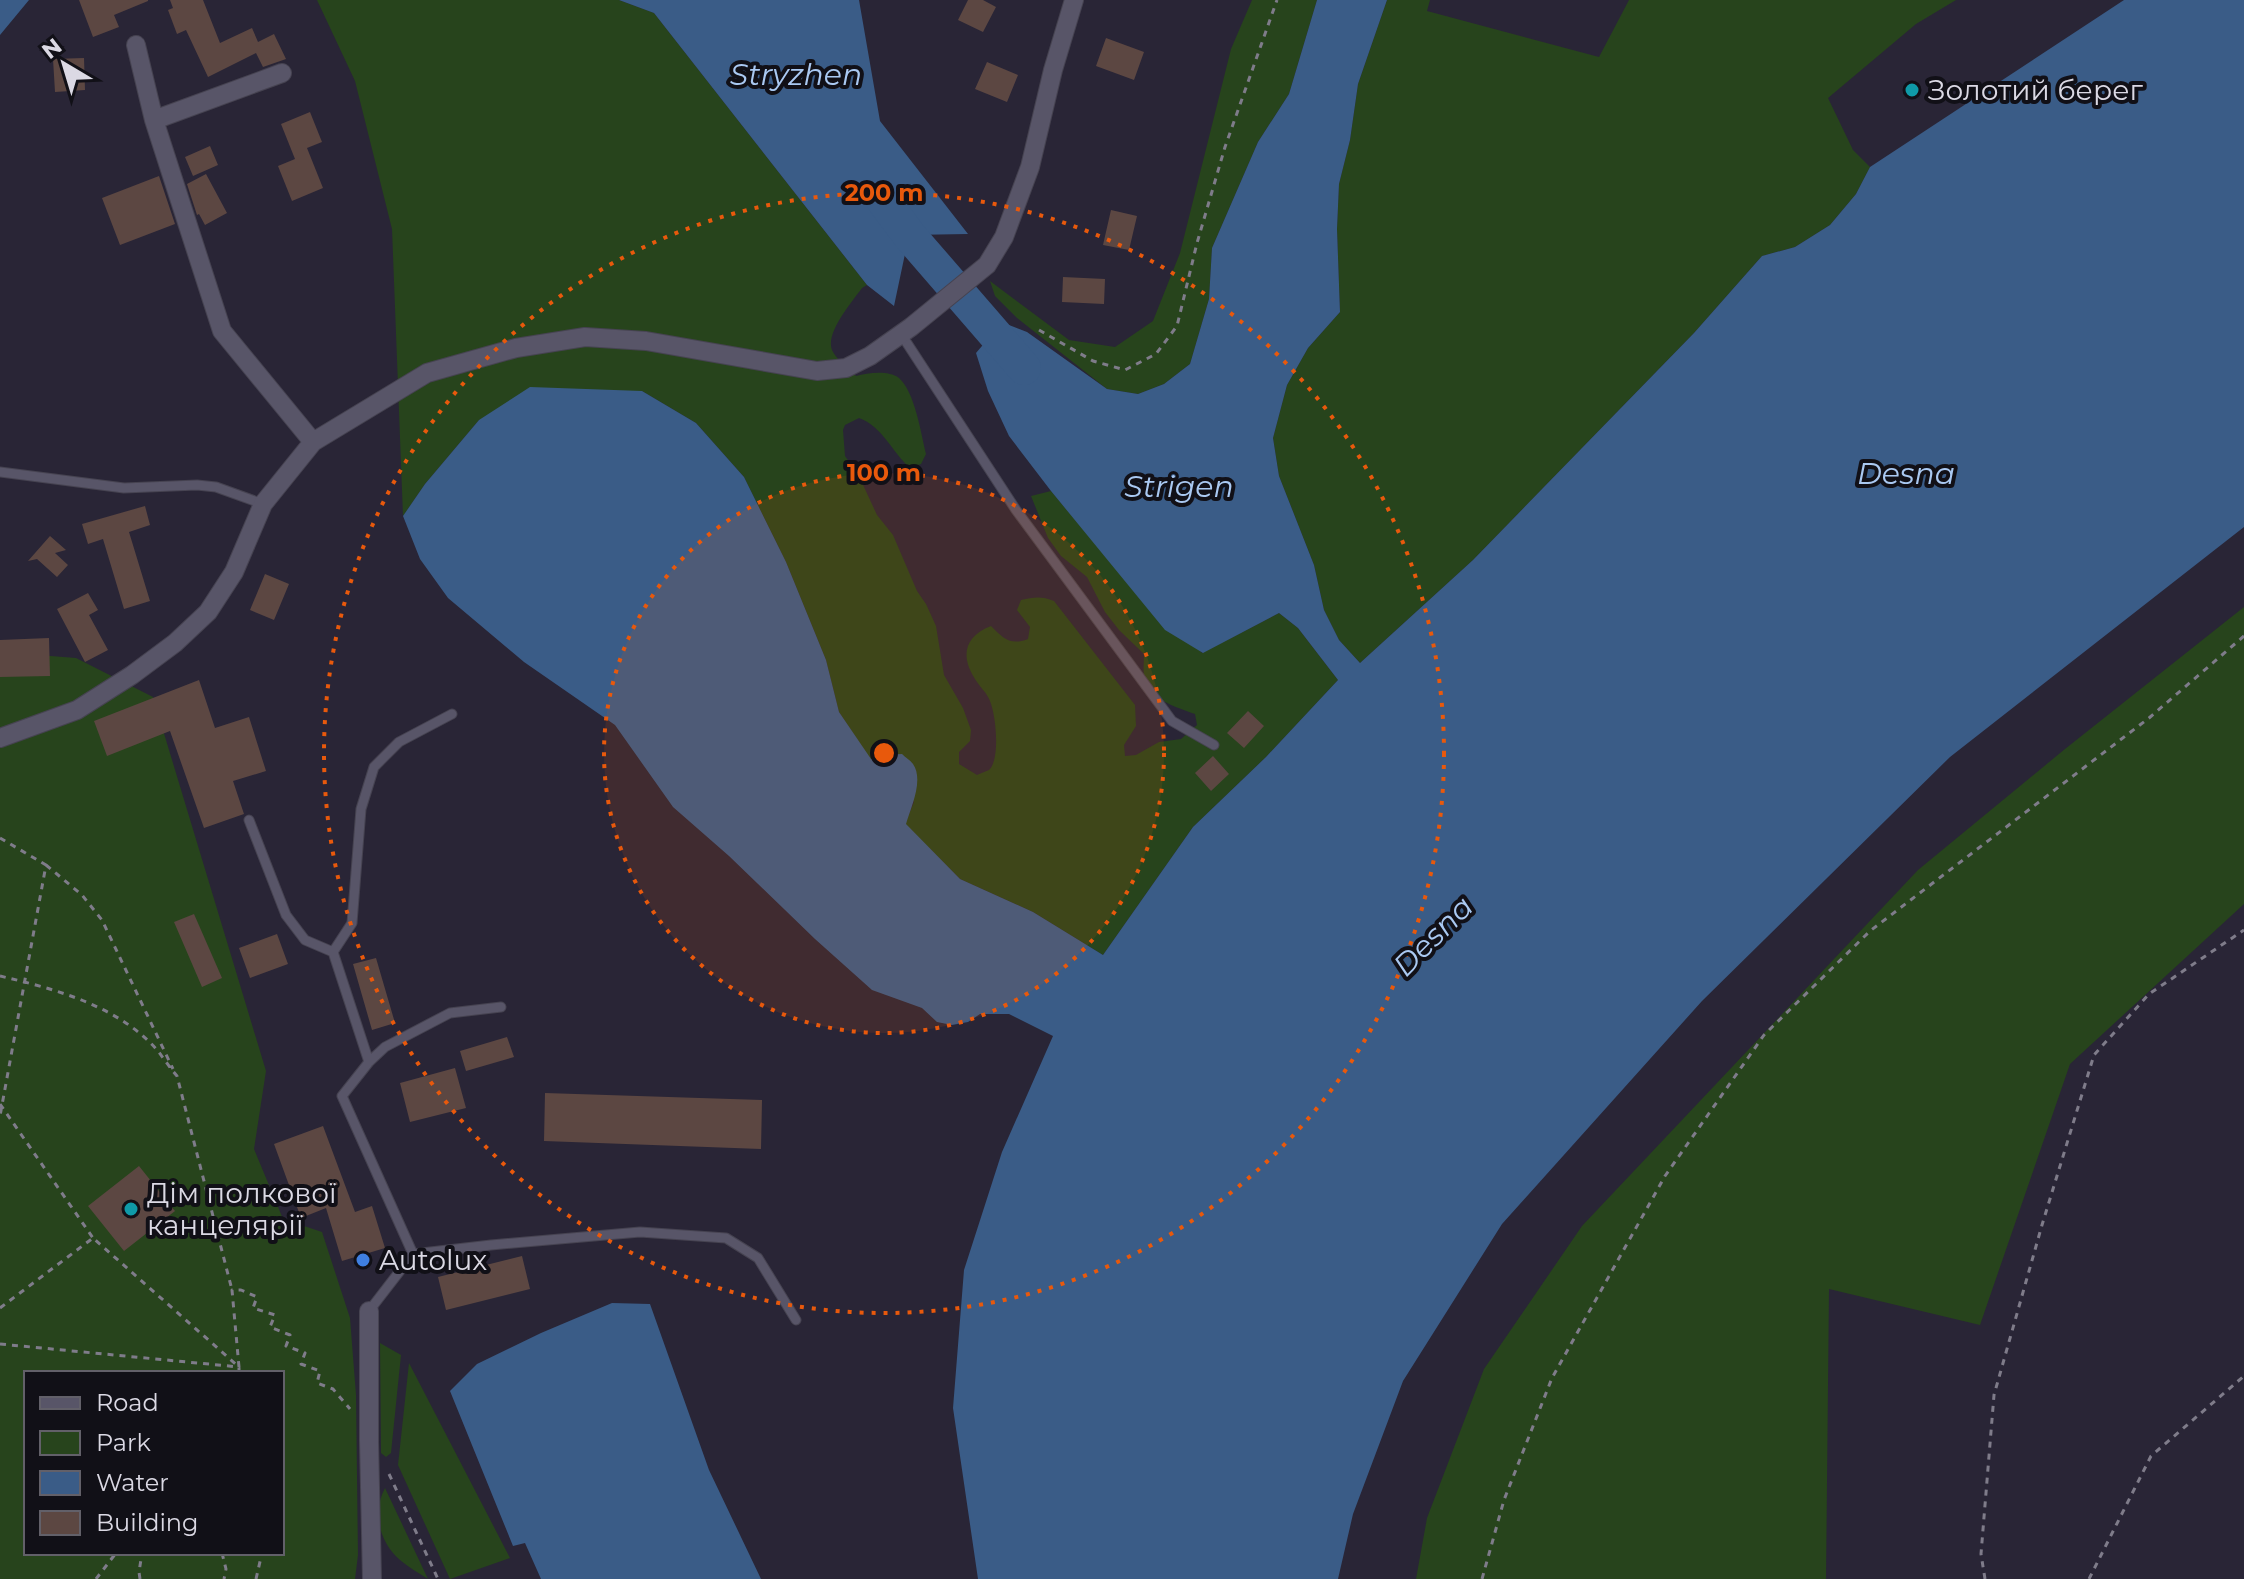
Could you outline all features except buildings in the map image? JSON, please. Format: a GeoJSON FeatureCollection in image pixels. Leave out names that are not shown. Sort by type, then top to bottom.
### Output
{"type":"FeatureCollection","features":[{"type":"Feature","properties":{"kind":"street"},"geometry":{"type":"LineString","coordinates":[[0,738],[77,710],[175,643],[208,612],[234,572],[263,504],[313,442],[427,373],[516,348],[585,337],[646,341],[817,371],[846,368],[870,356],[987,265],[1004,237],[1030,167],[1053,70],[1074,0]]}},
{"type":"Feature","properties":{"kind":"street"},"geometry":{"type":"LineString","coordinates":[[136,45],[154,120],[222,331],[313,442]]}},
{"type":"Feature","properties":{"kind":"street"},"geometry":{"type":"LineString","coordinates":[[154,120],[282,73]]}},
{"type":"Feature","properties":{"kind":"street"},"geometry":{"type":"LineString","coordinates":[[369,1311],[369,1441],[374,1577]]}},
{"type":"Feature","properties":{"kind":"lane"},"geometry":{"type":"LineString","coordinates":[[906,330],[1016,510],[1172,721],[1214,745]]}},
{"type":"Feature","properties":{"kind":"lane"},"geometry":{"type":"LineString","coordinates":[[0,472],[124,488],[216,487],[263,504]]}},
{"type":"Feature","properties":{"kind":"lane"},"geometry":{"type":"LineString","coordinates":[[333,952],[352,923],[361,809],[374,767],[399,742],[452,714]]}},
{"type":"Feature","properties":{"kind":"lane"},"geometry":{"type":"LineString","coordinates":[[249,820],[286,915],[305,940],[333,952],[369,1062]]}},
{"type":"Feature","properties":{"kind":"lane"},"geometry":{"type":"LineString","coordinates":[[413,1254],[342,1096],[385,1047],[450,1013],[501,1007]]}},
{"type":"Feature","properties":{"kind":"lane"},"geometry":{"type":"LineString","coordinates":[[369,1311],[413,1254],[640,1232],[726,1238],[758,1258],[796,1320]]}},
{"type":"Feature","properties":{"kind":"path"},"geometry":{"type":"LineString","coordinates":[[1039,330],[1093,361],[1125,370],[1156,354],[1177,326],[1225,147],[1277,0]]}},
{"type":"Feature","properties":{"kind":"path"},"geometry":{"type":"LineString","coordinates":[[1482,1579],[1504,1500],[1552,1378],[1665,1176],[1764,1035],[1870,931],[2149,718],[2244,636]]}},
{"type":"Feature","properties":{"kind":"path"},"geometry":{"type":"LineString","coordinates":[[0,838],[46,865],[82,895],[102,920],[177,1076],[232,1290],[239,1371]]}},
{"type":"Feature","properties":{"kind":"path"},"geometry":{"type":"LineString","coordinates":[[0,1116],[46,865]]}},
{"type":"Feature","properties":{"kind":"path"},"geometry":{"type":"LineString","coordinates":[[1985,1579],[1981,1554],[1994,1395],[2094,1055],[2149,994],[2244,930]]}},
{"type":"Feature","properties":{"kind":"path"},"geometry":{"type":"LineString","coordinates":[[0,976],[62,993],[105,1011],[156,1049],[177,1076]]}},
{"type":"Feature","properties":{"kind":"path"},"geometry":{"type":"LineString","coordinates":[[1,1104],[93,1238],[239,1367]]}},
{"type":"Feature","properties":{"kind":"path"},"geometry":{"type":"LineString","coordinates":[[0,1308],[93,1238]]}},
{"type":"Feature","properties":{"kind":"path"},"geometry":{"type":"LineString","coordinates":[[232,1290],[241,1290],[257,1297],[253,1308],[275,1315],[270,1327],[290,1335],[286,1346],[305,1353],[301,1364],[320,1371],[317,1383],[333,1389]]}},
{"type":"Feature","properties":{"kind":"path"},"geometry":{"type":"LineString","coordinates":[[0,1344],[239,1367]]}},
{"type":"Feature","properties":{"kind":"path"},"geometry":{"type":"LineString","coordinates":[[2089,1579],[2151,1456],[2244,1376]]}},
{"type":"Feature","properties":{"kind":"path"},"geometry":{"type":"LineString","coordinates":[[96,1579],[114,1555]]}},
{"type":"Feature","properties":{"kind":"path"},"geometry":{"type":"LineString","coordinates":[[140,1579],[142,1555]]}},
{"type":"Feature","properties":{"kind":"path"},"geometry":{"type":"LineString","coordinates":[[222,1555],[226,1569],[224,1579]]}},
{"type":"Feature","properties":{"kind":"path"},"geometry":{"type":"LineString","coordinates":[[256,1579],[262,1555]]}},
{"type":"Feature","properties":{"kind":"green space"},"geometry":{"type":"Polygon","coordinates":[[[317,0],[619,0],[654,13],[867,285],[835,328],[831,345],[833,352],[856,376],[884,373],[894,375],[905,384],[926,454],[921,464],[910,468],[874,427],[859,418],[845,425],[843,430],[845,456],[858,474],[877,515],[893,535],[936,626],[944,675],[963,708],[971,730],[970,741],[959,752],[959,764],[977,775],[989,770],[996,745],[991,703],[968,665],[967,649],[975,636],[991,626],[1007,640],[1016,642],[1028,639],[1030,627],[1017,610],[1021,600],[1030,598],[1054,601],[1135,705],[1136,726],[1124,745],[1125,756],[1136,755],[1159,742],[1181,739],[1197,725],[1195,714],[1164,701],[1151,690],[1144,675],[1144,654],[1105,612],[1087,577],[1061,556],[1048,538],[1031,496],[1051,491],[1088,535],[1202,653],[1279,613],[1298,628],[1338,680],[1266,757],[1193,827],[1103,955],[1033,912],[960,879],[905,824],[914,802],[883,755],[871,760],[839,712],[826,660],[786,562],[744,477],[696,423],[642,391],[479,420],[425,484],[403,516],[392,229],[355,81],[317,0]]]}},
{"type":"Feature","properties":{"kind":"green space"},"geometry":{"type":"Polygon","coordinates":[[[1252,0],[1317,0],[1289,94],[1258,142],[1212,248],[1209,299],[1190,364],[1164,384],[1138,394],[1107,389],[1017,318],[995,296],[990,281],[1069,340],[1115,347],[1153,321],[1180,253],[1231,49],[1252,0]]]}},
{"type":"Feature","properties":{"kind":"green space"},"geometry":{"type":"Polygon","coordinates":[[[1387,0],[1430,0],[1427,11],[1599,57],[1629,0],[1956,0],[1916,24],[1828,98],[1853,150],[1870,167],[1856,194],[1830,225],[1795,247],[1762,256],[1694,333],[1473,560],[1360,663],[1339,640],[1324,610],[1314,565],[1279,476],[1273,438],[1287,385],[1308,348],[1340,312],[1339,184],[1350,140],[1358,84],[1387,0]]]}},
{"type":"Feature","properties":{"kind":"green space"},"geometry":{"type":"Polygon","coordinates":[[[2244,607],[2244,904],[2070,1064],[1980,1325],[1829,1289],[1826,1579],[1416,1579],[1427,1518],[1484,1369],[1582,1226],[1918,870],[2244,607]]]}},
{"type":"Feature","properties":{"kind":"green space"},"geometry":{"type":"Polygon","coordinates":[[[0,652],[76,658],[153,697],[266,1071],[254,1149],[283,1219],[322,1232],[350,1318],[356,1395],[358,1555],[355,1579],[0,1579],[0,652]]]}},
{"type":"Feature","properties":{"kind":"green space"},"geometry":{"type":"Polygon","coordinates":[[[380,1343],[401,1355],[391,1453],[386,1457],[381,1453],[380,1343]]]}},
{"type":"Feature","properties":{"kind":"green space"},"geometry":{"type":"Polygon","coordinates":[[[409,1363],[510,1558],[450,1579],[398,1465],[409,1363]]]}},
{"type":"Feature","properties":{"kind":"green space"},"geometry":{"type":"Polygon","coordinates":[[[385,1488],[428,1579],[400,1560],[387,1545],[378,1517],[385,1488]]]}},
{"type":"Feature","properties":{"kind":"water"},"geometry":{"type":"Polygon","coordinates":[[[0,0],[29,0],[0,35],[0,0]]]}},
{"type":"Feature","properties":{"kind":"water","name":"Stryzhen"},"geometry":{"type":"Polygon","coordinates":[[[619,0],[859,0],[880,121],[968,234],[909,235],[894,306],[867,285],[654,13],[619,0]]]}},
{"type":"Feature","properties":{"kind":"water","name":"Desna"},"geometry":{"type":"Polygon","coordinates":[[[1317,0],[1387,0],[1358,84],[1350,140],[1339,184],[1340,312],[1308,348],[1287,385],[1273,438],[1279,476],[1314,565],[1324,610],[1339,640],[1360,663],[1473,560],[1694,333],[1762,256],[1795,247],[1830,225],[1856,194],[1870,167],[2124,0],[2244,0],[2244,527],[1950,757],[1702,1001],[1502,1224],[1403,1381],[1353,1514],[1338,1579],[978,1579],[953,1408],[964,1270],[1002,1152],[1053,1036],[1009,1014],[980,1014],[968,1022],[952,1025],[937,1022],[922,1008],[872,990],[673,807],[615,725],[524,662],[448,598],[420,559],[403,516],[425,484],[479,420],[530,387],[642,391],[696,423],[744,477],[786,562],[826,660],[839,712],[871,759],[902,754],[913,764],[917,786],[906,824],[960,879],[1033,912],[1103,955],[1193,827],[1266,757],[1338,680],[1298,628],[1279,613],[1203,653],[1165,630],[1009,436],[988,391],[976,353],[993,333],[1009,325],[1027,332],[1107,389],[1138,394],[1164,384],[1190,364],[1209,299],[1212,248],[1258,142],[1289,94],[1317,0]]]}},
{"type":"Feature","properties":{"kind":"water"},"geometry":{"type":"Polygon","coordinates":[[[612,1303],[650,1304],[709,1470],[761,1579],[541,1579],[525,1543],[513,1546],[450,1391],[477,1364],[612,1303]]]}},
{"type":"Feature","properties":{"kind":"waterway","name":"Strigen"},"geometry":{"type":"LineString","coordinates":[[883,200],[909,235],[1024,368]]}},
{"type":"Feature","properties":{"kind":"place","name":"Золотий берег"},"geometry":{"type":"Point","coordinates":[1912,90]}},
{"type":"Feature","properties":{"kind":"place","name":"Дім полкової канцелярії"},"geometry":{"type":"Point","coordinates":[131,1209]}},
{"type":"Feature","properties":{"kind":"place","name":"Autolux"},"geometry":{"type":"Point","coordinates":[363,1260]}}]}
